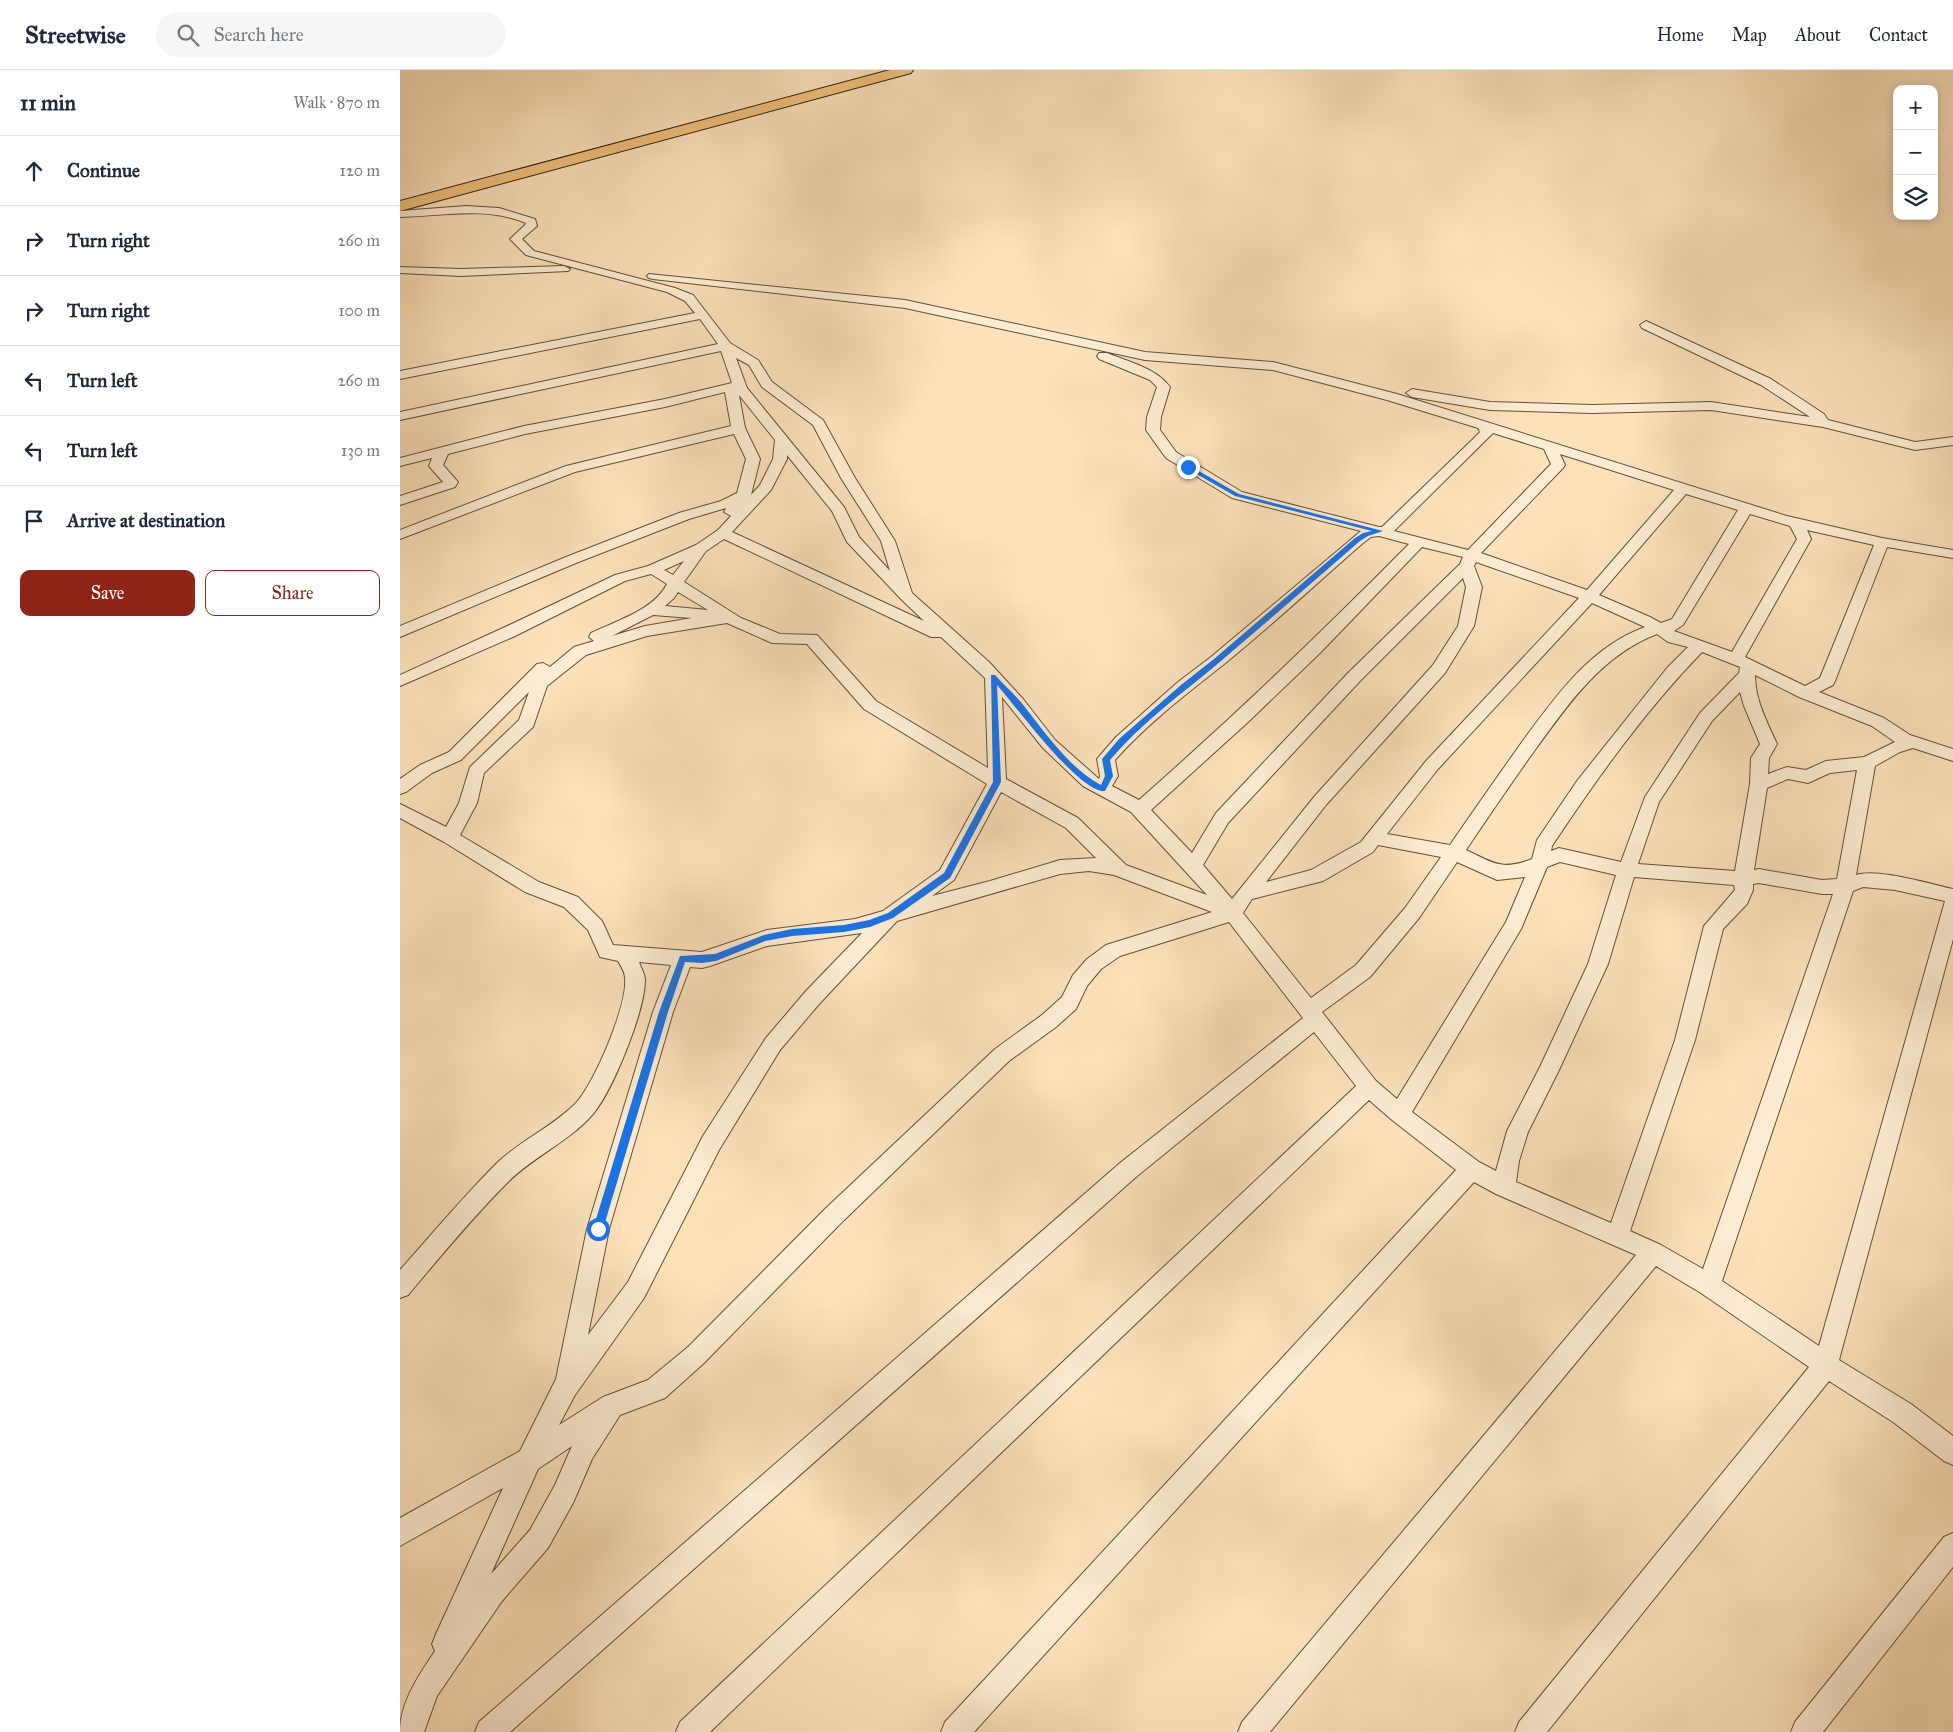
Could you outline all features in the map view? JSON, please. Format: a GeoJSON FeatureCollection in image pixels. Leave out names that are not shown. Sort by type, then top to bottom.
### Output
{"type":"FeatureCollection","features":[{"type":"Feature","properties":{"kind":"highway"},"geometry":{"type":"LineString","coordinates":[[400,206],[906,70]]}},
{"type":"Feature","properties":{"kind":"street"},"geometry":{"type":"LineString","coordinates":[[400,214],[474,208],[497,211],[524,218],[531,221],[531,226],[516,239],[522,247],[537,255],[671,290],[689,298],[904,589]]}},
{"type":"Feature","properties":{"kind":"street"},"geometry":{"type":"LineString","coordinates":[[400,270],[421,272],[486,272],[588,268],[905,304],[1145,356],[1273,366],[1392,397],[1746,509],[1796,523],[1882,542],[1953,554]]}},
{"type":"Feature","properties":{"kind":"street"},"geometry":{"type":"LineString","coordinates":[[400,375],[701,313]]}},
{"type":"Feature","properties":{"kind":"street"},"geometry":{"type":"LineString","coordinates":[[1646,325],[1766,382],[1819,417],[1823,423]]}},
{"type":"Feature","properties":{"kind":"street"},"geometry":{"type":"LineString","coordinates":[[1049,335],[1056,342],[1101,356],[1155,377],[1164,387],[1154,417],[1153,430],[1171,456],[1237,495],[1380,531],[1419,542],[1469,560],[1566,587],[1645,620],[1674,638],[1699,645],[1744,667],[1878,722],[1888,730],[1914,742],[1953,755]]}},
{"type":"Feature","properties":{"kind":"street"},"geometry":{"type":"LineString","coordinates":[[400,788],[426,769],[455,756],[550,660],[650,610],[669,595],[675,582],[744,495],[752,459],[738,428],[735,386],[726,346]]}},
{"type":"Feature","properties":{"kind":"street"},"geometry":{"type":"LineString","coordinates":[[400,416],[726,346],[754,363],[767,384],[818,422],[848,478],[888,541],[904,589]]}},
{"type":"Feature","properties":{"kind":"street"},"geometry":{"type":"LineString","coordinates":[[735,386],[839,510],[852,539],[954,641],[993,677],[1017,703],[1049,744],[1089,782],[1140,810],[1193,866],[1239,904],[1313,1014],[1369,1087],[1399,1114],[1472,1169],[1504,1187],[1653,1252],[1709,1285],[1826,1365],[1902,1413],[1953,1452]]}},
{"type":"Feature","properties":{"kind":"street"},"geometry":{"type":"LineString","coordinates":[[400,462],[524,430],[735,386]]}},
{"type":"Feature","properties":{"kind":"street"},"geometry":{"type":"LineString","coordinates":[[1392,397],[1403,392],[1490,406],[1592,409],[1711,406],[1823,423],[1953,456]]}},
{"type":"Feature","properties":{"kind":"street"},"geometry":{"type":"LineString","coordinates":[[1102,789],[1109,776],[1106,759],[1122,741],[1184,686],[1358,540],[1366,534],[1387,530],[1393,525],[1487,432],[1482,425]]}},
{"type":"Feature","properties":{"kind":"street"},"geometry":{"type":"LineString","coordinates":[[400,535],[570,468],[721,434],[738,428]]}},
{"type":"Feature","properties":{"kind":"street"},"geometry":{"type":"LineString","coordinates":[[400,681],[620,578],[653,569],[701,548],[723,534],[766,487],[780,458],[782,440]]}},
{"type":"Feature","properties":{"kind":"street"},"geometry":{"type":"LineString","coordinates":[[1915,446],[1953,441]]}},
{"type":"Feature","properties":{"kind":"street"},"geometry":{"type":"LineString","coordinates":[[1193,866],[1228,811],[1558,465],[1550,447]]}},
{"type":"Feature","properties":{"kind":"street"},"geometry":{"type":"LineString","coordinates":[[400,501],[450,484],[451,482],[446,474],[436,466],[442,451]]}},
{"type":"Feature","properties":{"kind":"street"},"geometry":{"type":"LineString","coordinates":[[400,1533],[425,1517],[529,1460],[612,1406],[656,1389],[696,1355],[833,1216],[1002,1055],[1049,1021],[1069,1003],[1080,981],[1094,964],[1113,950],[1316,876],[1367,847],[1432,765],[1589,597],[1683,489]]}},
{"type":"Feature","properties":{"kind":"street"},"geometry":{"type":"LineString","coordinates":[[400,632],[571,560],[684,516],[726,504],[744,495]]}},
{"type":"Feature","properties":{"kind":"street"},"geometry":{"type":"LineString","coordinates":[[490,1732],[1128,1170],[1362,971],[1412,914],[1564,697],[1611,652],[1631,638],[1658,628],[1670,627],[1678,622],[1746,509]]}},
{"type":"Feature","properties":{"kind":"street"},"geometry":{"type":"LineString","coordinates":[[1504,1187],[1508,1161],[1518,1131],[1549,1070],[1598,964],[1651,801],[1706,717],[1744,667],[1804,539],[1796,523]]}},
{"type":"Feature","properties":{"kind":"street"},"geometry":{"type":"LineString","coordinates":[[723,534],[954,641]]}},
{"type":"Feature","properties":{"kind":"street"},"geometry":{"type":"LineString","coordinates":[[1140,810],[1241,719],[1315,648],[1419,542]]}},
{"type":"Feature","properties":{"kind":"street"},"geometry":{"type":"LineString","coordinates":[[1805,693],[1827,681],[1882,542]]}},
{"type":"Feature","properties":{"kind":"street"},"geometry":{"type":"LineString","coordinates":[[1239,904],[1320,801],[1439,669],[1466,626],[1474,586],[1469,560]]}},
{"type":"Feature","properties":{"kind":"street"},"geometry":{"type":"LineString","coordinates":[[653,569],[731,617],[778,639],[811,639],[870,705],[997,782],[1072,823],[1119,870]]}},
{"type":"Feature","properties":{"kind":"street"},"geometry":{"type":"LineString","coordinates":[[650,610],[731,617]]}},
{"type":"Feature","properties":{"kind":"street"},"geometry":{"type":"LineString","coordinates":[[450,836],[468,803],[476,771],[527,723],[540,683],[580,652],[646,631],[731,617]]}},
{"type":"Feature","properties":{"kind":"street"},"geometry":{"type":"LineString","coordinates":[[1399,1114],[1514,924],[1541,861],[1543,844],[1583,786],[1673,672],[1699,645]]}},
{"type":"Feature","properties":{"kind":"street"},"geometry":{"type":"LineString","coordinates":[[1617,1237],[1684,1040],[1714,926],[1740,899],[1744,890],[1743,879],[1759,784],[1760,758],[1769,744],[1750,701],[1744,667]]}},
{"type":"Feature","properties":{"kind":"street"},"geometry":{"type":"LineString","coordinates":[[410,1732],[426,1688],[529,1460],[566,1386],[636,1290],[711,1143],[773,1044],[813,997],[890,916],[947,875],[997,782],[993,677]]}},
{"type":"Feature","properties":{"kind":"street"},"geometry":{"type":"LineString","coordinates":[[1759,784],[1786,773],[1808,776],[1826,767],[1867,764],[1894,748],[1914,742]]}},
{"type":"Feature","properties":{"kind":"street"},"geometry":{"type":"LineString","coordinates":[[1709,1285],[1844,886],[1867,764]]}},
{"type":"Feature","properties":{"kind":"street"},"geometry":{"type":"LineString","coordinates":[[400,770],[426,769]]}},
{"type":"Feature","properties":{"kind":"street"},"geometry":{"type":"LineString","coordinates":[[400,810],[450,836],[532,887],[571,902],[595,926],[607,952],[702,960],[716,958],[764,938],[792,932],[844,928],[870,923],[1073,864],[1104,864],[1239,904]]}},
{"type":"Feature","properties":{"kind":"street"},"geometry":{"type":"LineString","coordinates":[[1374,838],[1454,852],[1496,873],[1518,872],[1559,854],[1627,870],[1743,879],[1759,876],[1822,887],[1844,886],[1862,880],[1895,883],[1953,896]]}},
{"type":"Feature","properties":{"kind":"street"},"geometry":{"type":"LineString","coordinates":[[1529,1732],[1826,1365],[1953,904]]}},
{"type":"Feature","properties":{"kind":"street"},"geometry":{"type":"LineString","coordinates":[[400,1287],[508,1168],[536,1144],[586,1107],[601,1082],[613,1056],[628,1011],[635,979],[625,953]]}},
{"type":"Feature","properties":{"kind":"street"},"geometry":{"type":"LineString","coordinates":[[566,1386],[598,1229],[682,958]]}},
{"type":"Feature","properties":{"kind":"street"},"geometry":{"type":"LineString","coordinates":[[690,1732],[1369,1087]]}},
{"type":"Feature","properties":{"kind":"street"},"geometry":{"type":"LineString","coordinates":[[955,1732],[1472,1169]]}},
{"type":"Feature","properties":{"kind":"street"},"geometry":{"type":"LineString","coordinates":[[1252,1732],[1653,1252]]}},
{"type":"Feature","properties":{"kind":"street"},"geometry":{"type":"LineString","coordinates":[[400,1716],[426,1688],[493,1592],[539,1539],[564,1494],[583,1450],[612,1406]]}},
{"type":"Feature","properties":{"kind":"street"},"geometry":{"type":"LineString","coordinates":[[1805,1732],[1953,1546]]}},
{"type":"Feature","properties":{"kind":"route"},"geometry":{"type":"LineString","coordinates":[[598,1229],[682,958],[702,960],[716,958],[764,938],[792,932],[844,928],[870,923],[890,916],[947,875],[997,782],[993,677],[1017,703],[1049,744],[1089,782],[1102,789],[1109,776],[1106,759],[1122,741],[1184,686],[1358,540],[1366,534],[1380,531],[1237,495],[1188,467]]}}]}
